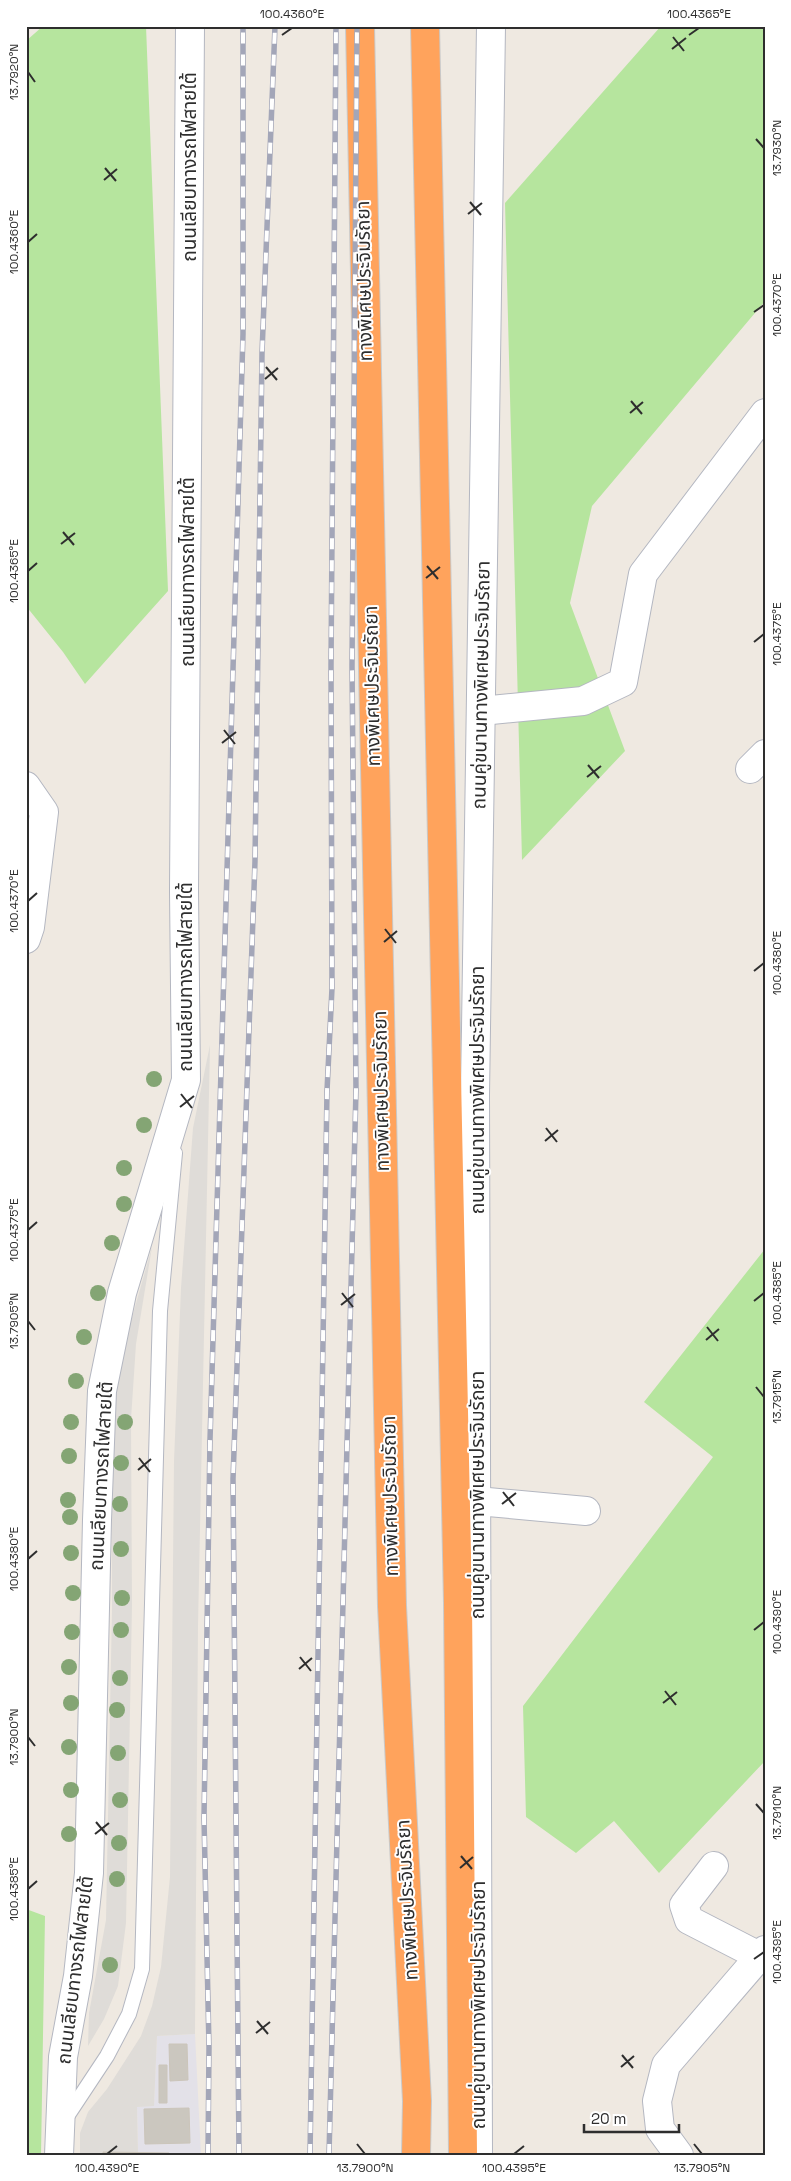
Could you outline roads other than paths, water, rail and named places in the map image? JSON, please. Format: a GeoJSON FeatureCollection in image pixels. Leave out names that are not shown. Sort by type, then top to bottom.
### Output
{"type":"FeatureCollection","features":[{"type":"Feature","properties":{"kind":"highway","name":"ทางพิเศษประจิมรัถยา"},"geometry":{"type":"LineString","coordinates":[[360,26],[392,1606],[416,2101],[416,2155]]}},
{"type":"Feature","properties":{"kind":"highway"},"geometry":{"type":"LineString","coordinates":[[426,26],[458,1593],[463,2155]]}},
{"type":"Feature","properties":{"kind":"main road","name":"ถนนเลียบทางรถไฟสายใต้"},"geometry":{"type":"LineString","coordinates":[[59,2142],[63,2057],[78,1976],[88,1873],[102,1391],[122,1293],[186,1080],[184,891],[190,26]]}},
{"type":"Feature","properties":{"kind":"main road","name":"ถนนคู่ขนานทางพิเศษประจิมรัถยา"},"geometry":{"type":"LineString","coordinates":[[478,2155],[475,1094],[491,26]]}},
{"type":"Feature","properties":{"kind":"main road"},"geometry":{"type":"LineString","coordinates":[[481,711],[583,701],[623,682],[643,574],[765,413]]}},
{"type":"Feature","properties":{"kind":"main road"},"geometry":{"type":"LineString","coordinates":[[26,786],[44,812],[30,927],[26,938]]}},
{"type":"Feature","properties":{"kind":"main road"},"geometry":{"type":"LineString","coordinates":[[477,1501],[586,1511]]}},
{"type":"Feature","properties":{"kind":"main road"},"geometry":{"type":"LineString","coordinates":[[679,2155],[660,2129],[657,2101],[666,2065],[762,1953],[690,1920],[684,1905],[714,1866]]}},
{"type":"Feature","properties":{"kind":"lane"},"geometry":{"type":"LineString","coordinates":[[59,2142],[128,2014],[142,1969],[160,1311],[171,1182],[186,1080]]}},
{"type":"Feature","properties":{"kind":"railway"},"geometry":{"type":"LineString","coordinates":[[208,2155],[209,2047],[204,1818],[210,1440],[243,334],[243,26]]}},
{"type":"Feature","properties":{"kind":"railway"},"geometry":{"type":"LineString","coordinates":[[239,2155],[233,1479],[255,861],[262,353],[275,26]]}},
{"type":"Feature","properties":{"kind":"railway"},"geometry":{"type":"LineString","coordinates":[[310,2155],[327,1091],[332,988],[331,666],[336,26]]}},
{"type":"Feature","properties":{"kind":"railway"},"geometry":{"type":"LineString","coordinates":[[329,2155],[356,1090],[352,666],[357,26]]}}]}
